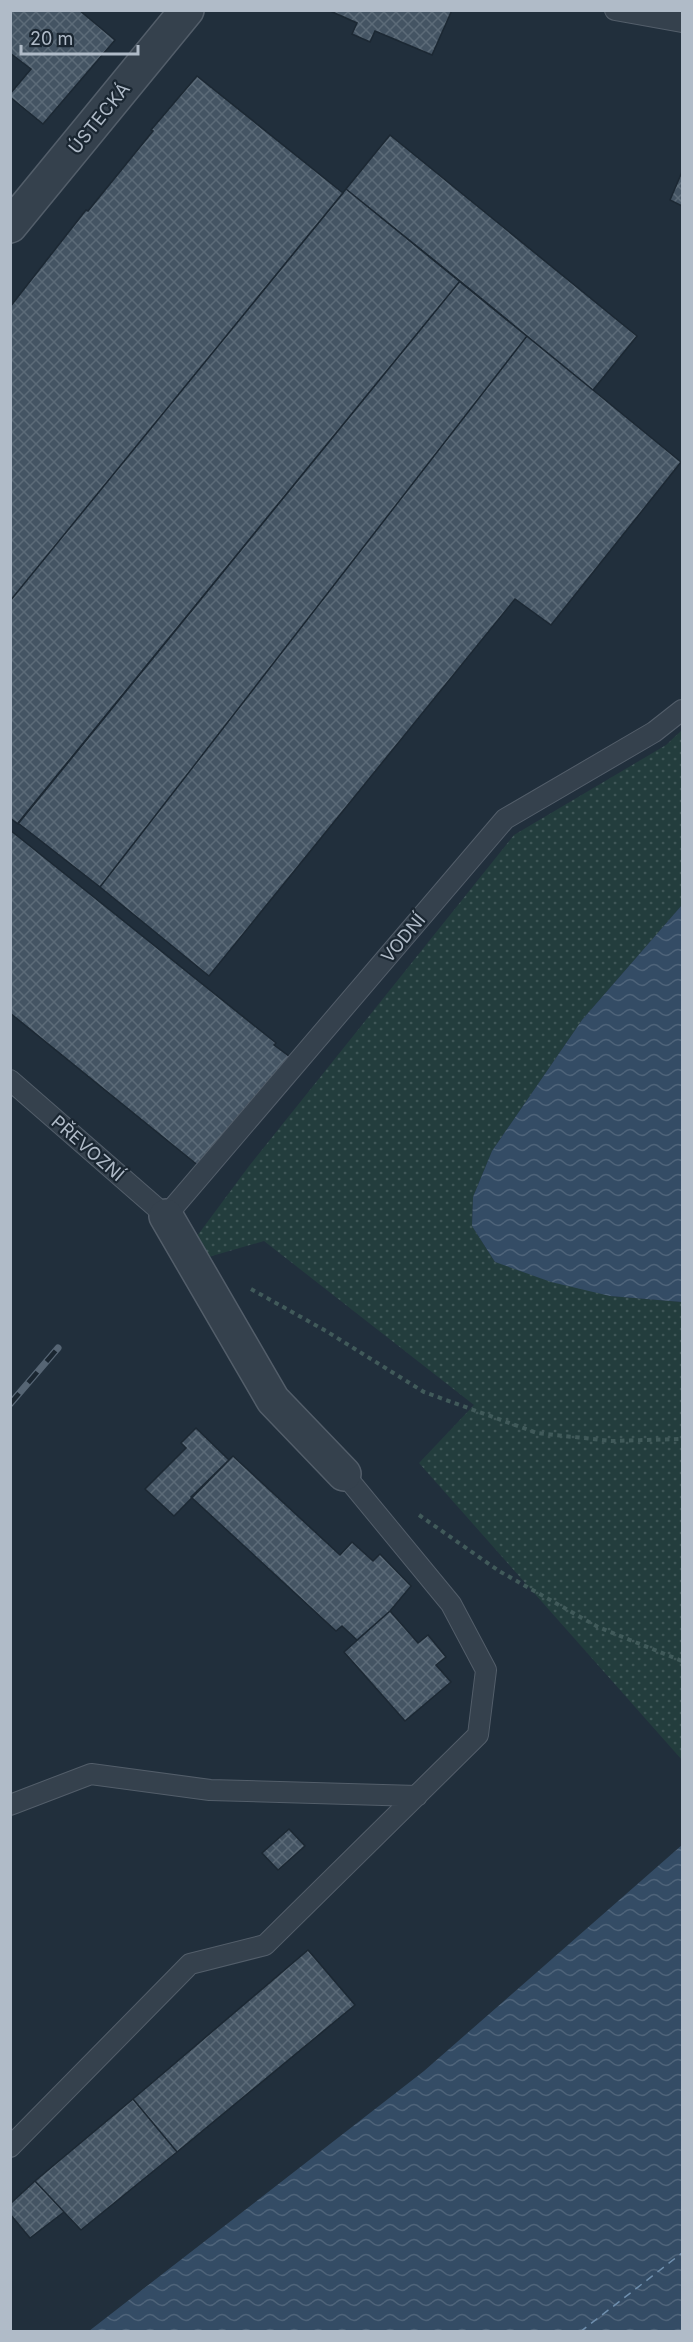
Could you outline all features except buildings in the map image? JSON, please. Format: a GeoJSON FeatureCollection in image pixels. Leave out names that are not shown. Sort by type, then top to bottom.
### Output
{"type":"FeatureCollection","features":[{"type":"Feature","properties":{"kind":"street","name":"ÚSTECKÁ"},"geometry":{"type":"LineString","coordinates":[[10,226],[187,10]]}},
{"type":"Feature","properties":{"kind":"street"},"geometry":{"type":"LineString","coordinates":[[166,1216],[273,1400],[344,1474]]}},
{"type":"Feature","properties":{"kind":"lane"},"geometry":{"type":"LineString","coordinates":[[615,10],[682,22]]}},
{"type":"Feature","properties":{"kind":"lane","name":"VODNÍ"},"geometry":{"type":"LineString","coordinates":[[166,1216],[505,819],[654,732],[682,710]]}},
{"type":"Feature","properties":{"kind":"lane","name":"PŘEVOZNÍ"},"geometry":{"type":"LineString","coordinates":[[10,1080],[166,1216]]}},
{"type":"Feature","properties":{"kind":"lane"},"geometry":{"type":"LineString","coordinates":[[10,2147],[190,1964],[265,1946],[478,1735],[486,1670],[451,1604],[344,1474]]}},
{"type":"Feature","properties":{"kind":"lane"},"geometry":{"type":"LineString","coordinates":[[10,1805],[91,1774],[210,1790],[417,1796]]}},
{"type":"Feature","properties":{"kind":"path"},"geometry":{"type":"LineString","coordinates":[[247,1286],[326,1331],[424,1392],[537,1433],[611,1442],[682,1438]]}},
{"type":"Feature","properties":{"kind":"path"},"geometry":{"type":"LineString","coordinates":[[415,1511],[499,1571],[598,1627],[682,1661]]}},
{"type":"Feature","properties":{"kind":"green space"},"geometry":{"type":"Polygon","coordinates":[[[682,730],[682,905],[582,1020],[492,1151],[473,1197],[472,1226],[495,1262],[610,1296],[682,1302],[682,1760],[419,1463],[474,1405],[264,1241],[174,1267],[249,1166],[514,835],[666,745],[682,730]]]}},
{"type":"Feature","properties":{"kind":"water"},"geometry":{"type":"Polygon","coordinates":[[[682,905],[682,1302],[610,1296],[551,1282],[495,1262],[472,1226],[473,1197],[492,1151],[582,1020],[682,905]]]}},
{"type":"Feature","properties":{"kind":"water"},"geometry":{"type":"Polygon","coordinates":[[[682,1845],[682,2331],[89,2331],[424,2071],[682,1845]]]}},
{"type":"Feature","properties":{"kind":"ferry route"},"geometry":{"type":"LineString","coordinates":[[580,2332],[682,2253]]}},
{"type":"Feature","properties":{"kind":"railway"},"geometry":{"type":"LineString","coordinates":[[10,1404],[58,1348]]}}]}
